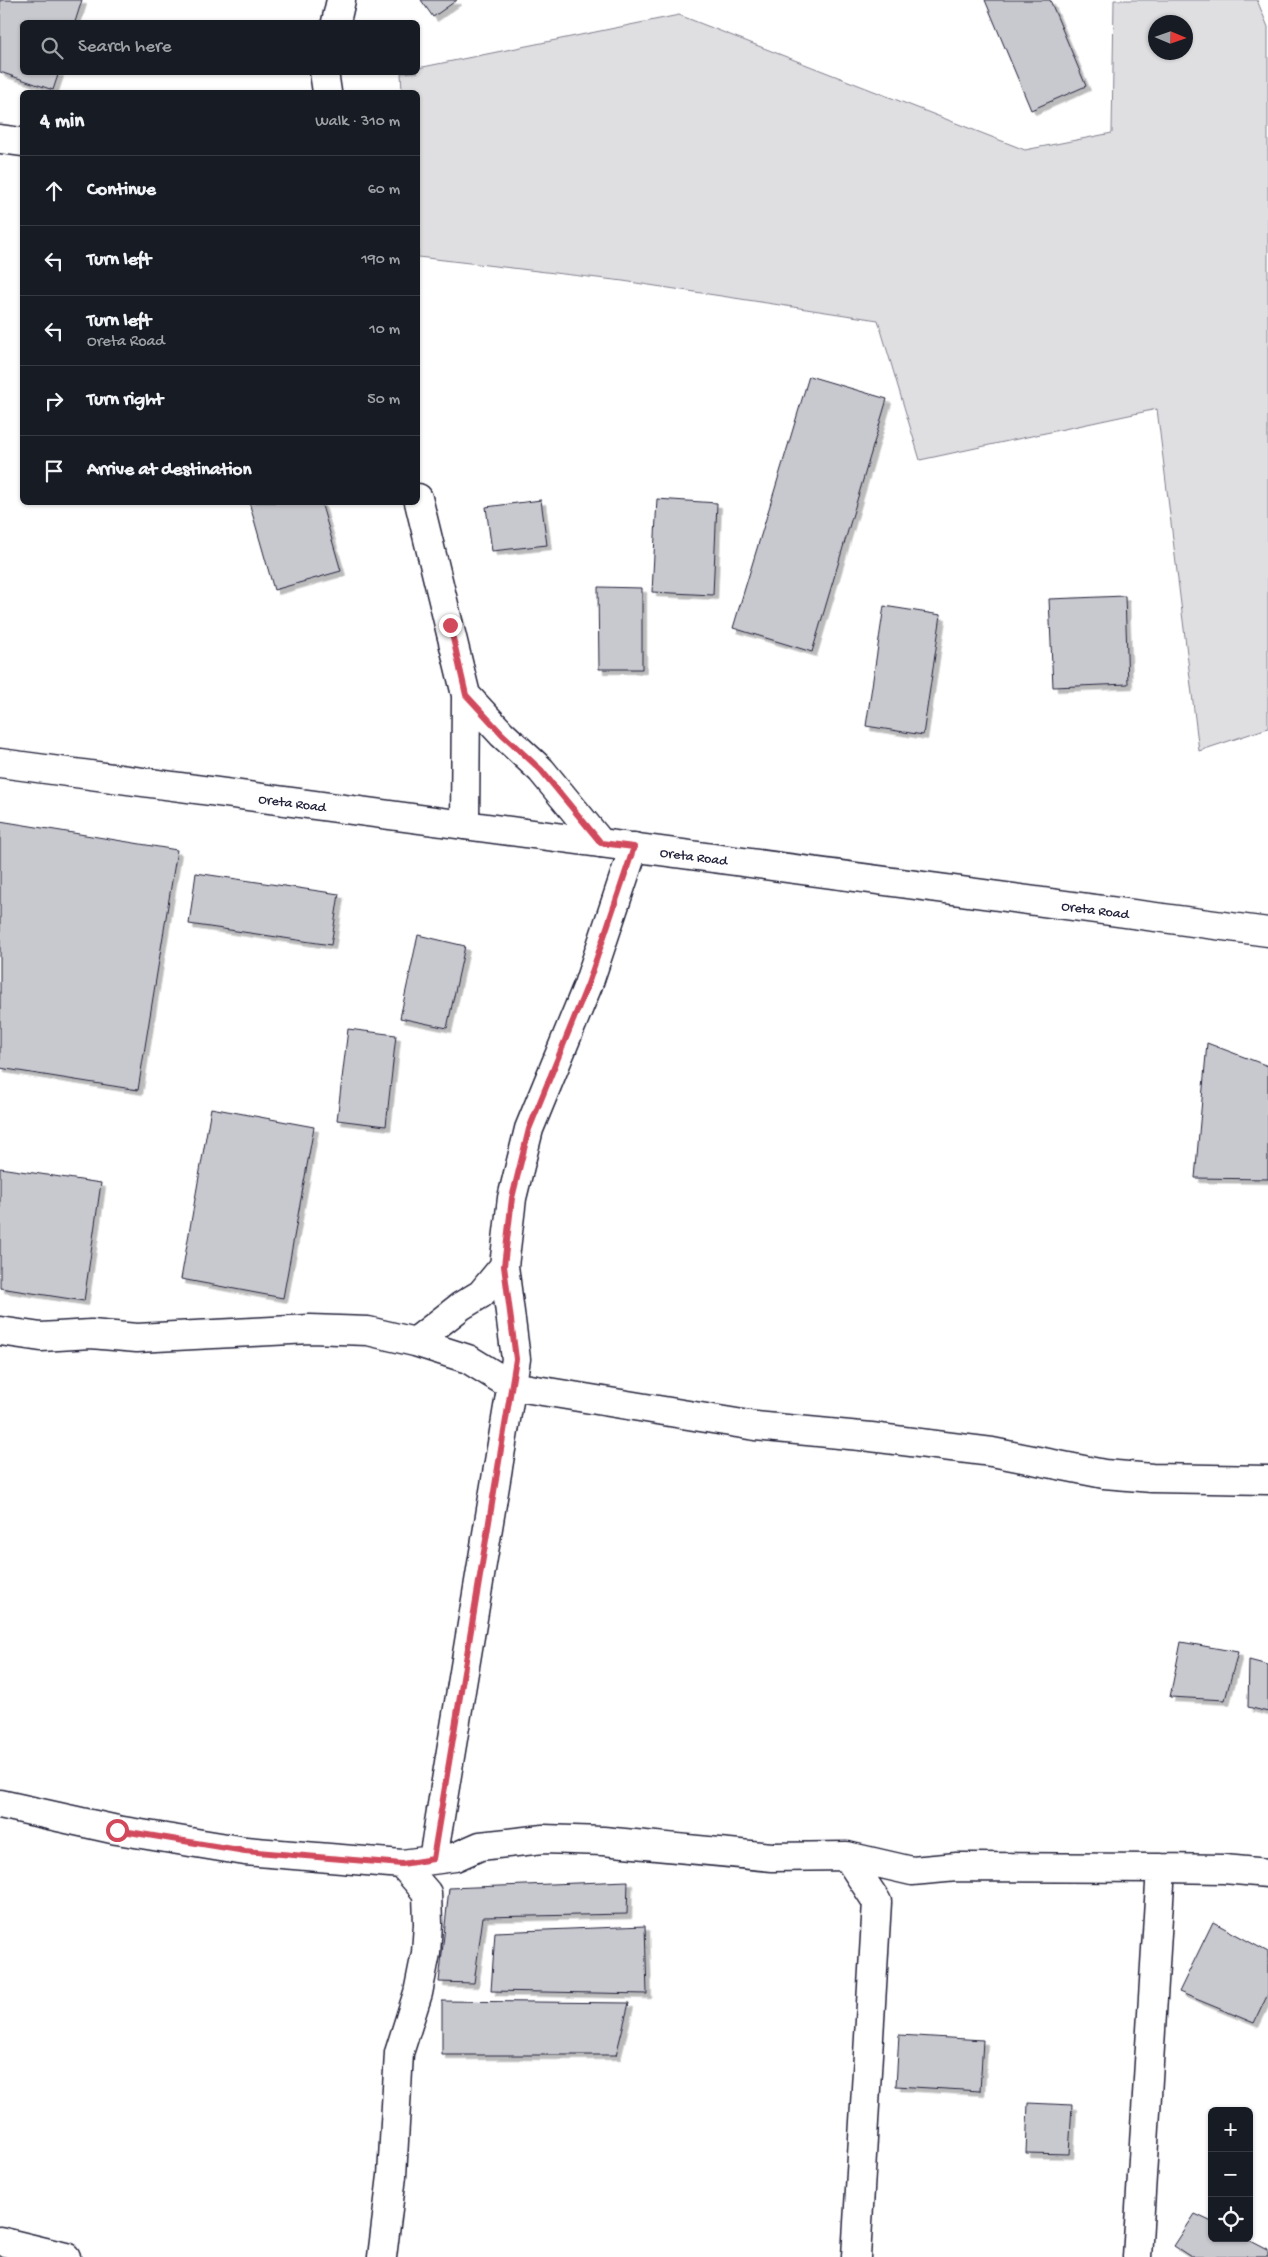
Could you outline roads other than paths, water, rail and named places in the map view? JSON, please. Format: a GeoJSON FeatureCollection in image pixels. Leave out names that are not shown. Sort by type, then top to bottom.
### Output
{"type":"FeatureCollection","features":[{"type":"Feature","properties":{"kind":"street"},"geometry":{"type":"LineString","coordinates":[[336,20],[341,0]]}},
{"type":"Feature","properties":{"kind":"street"},"geometry":{"type":"LineString","coordinates":[[324,75],[327,90]]}},
{"type":"Feature","properties":{"kind":"street"},"geometry":{"type":"LineString","coordinates":[[0,139],[20,142]]}},
{"type":"Feature","properties":{"kind":"street"},"geometry":{"type":"LineString","coordinates":[[420,505],[466,695],[465,826]]}},
{"type":"Feature","properties":{"kind":"street"},"geometry":{"type":"LineString","coordinates":[[466,695],[502,734],[541,770],[601,843]]}},
{"type":"Feature","properties":{"kind":"street","name":"Oreta Road"},"geometry":{"type":"LineString","coordinates":[[0,763],[1268,932]]}},
{"type":"Feature","properties":{"kind":"street"},"geometry":{"type":"LineString","coordinates":[[382,2257],[392,2176],[399,2053],[418,1993],[426,1952],[428,1924],[427,1893],[444,1858],[516,1359],[504,1266],[512,1198],[529,1129],[588,984],[634,847]]}},
{"type":"Feature","properties":{"kind":"street"},"geometry":{"type":"LineString","coordinates":[[415,1342],[461,1306],[481,1294],[504,1266]]}},
{"type":"Feature","properties":{"kind":"street"},"geometry":{"type":"LineString","coordinates":[[0,1331],[41,1337],[91,1334],[137,1338],[310,1329],[368,1331],[415,1342],[468,1359],[512,1386],[755,1426],[871,1436],[992,1452],[1104,1474],[1152,1478],[1268,1480]]}},
{"type":"Feature","properties":{"kind":"street"},"geometry":{"type":"LineString","coordinates":[[0,1804],[117,1830],[245,1851],[402,1864],[444,1858],[480,1846],[543,1839],[603,1841],[772,1857],[847,1856],[912,1871],[957,1868],[1161,1868],[1224,1869],[1268,1873]]}},
{"type":"Feature","properties":{"kind":"street"},"geometry":{"type":"LineString","coordinates":[[847,1856],[877,1902],[856,2257]]}},
{"type":"Feature","properties":{"kind":"street"},"geometry":{"type":"LineString","coordinates":[[402,1864],[427,1893]]}},
{"type":"Feature","properties":{"kind":"street"},"geometry":{"type":"LineString","coordinates":[[1137,2257],[1161,1868]]}},
{"type":"Feature","properties":{"kind":"street"},"geometry":{"type":"LineString","coordinates":[[877,1902],[912,1871]]}},
{"type":"Feature","properties":{"kind":"street"},"geometry":{"type":"LineString","coordinates":[[0,2241],[66,2257]]}}]}
